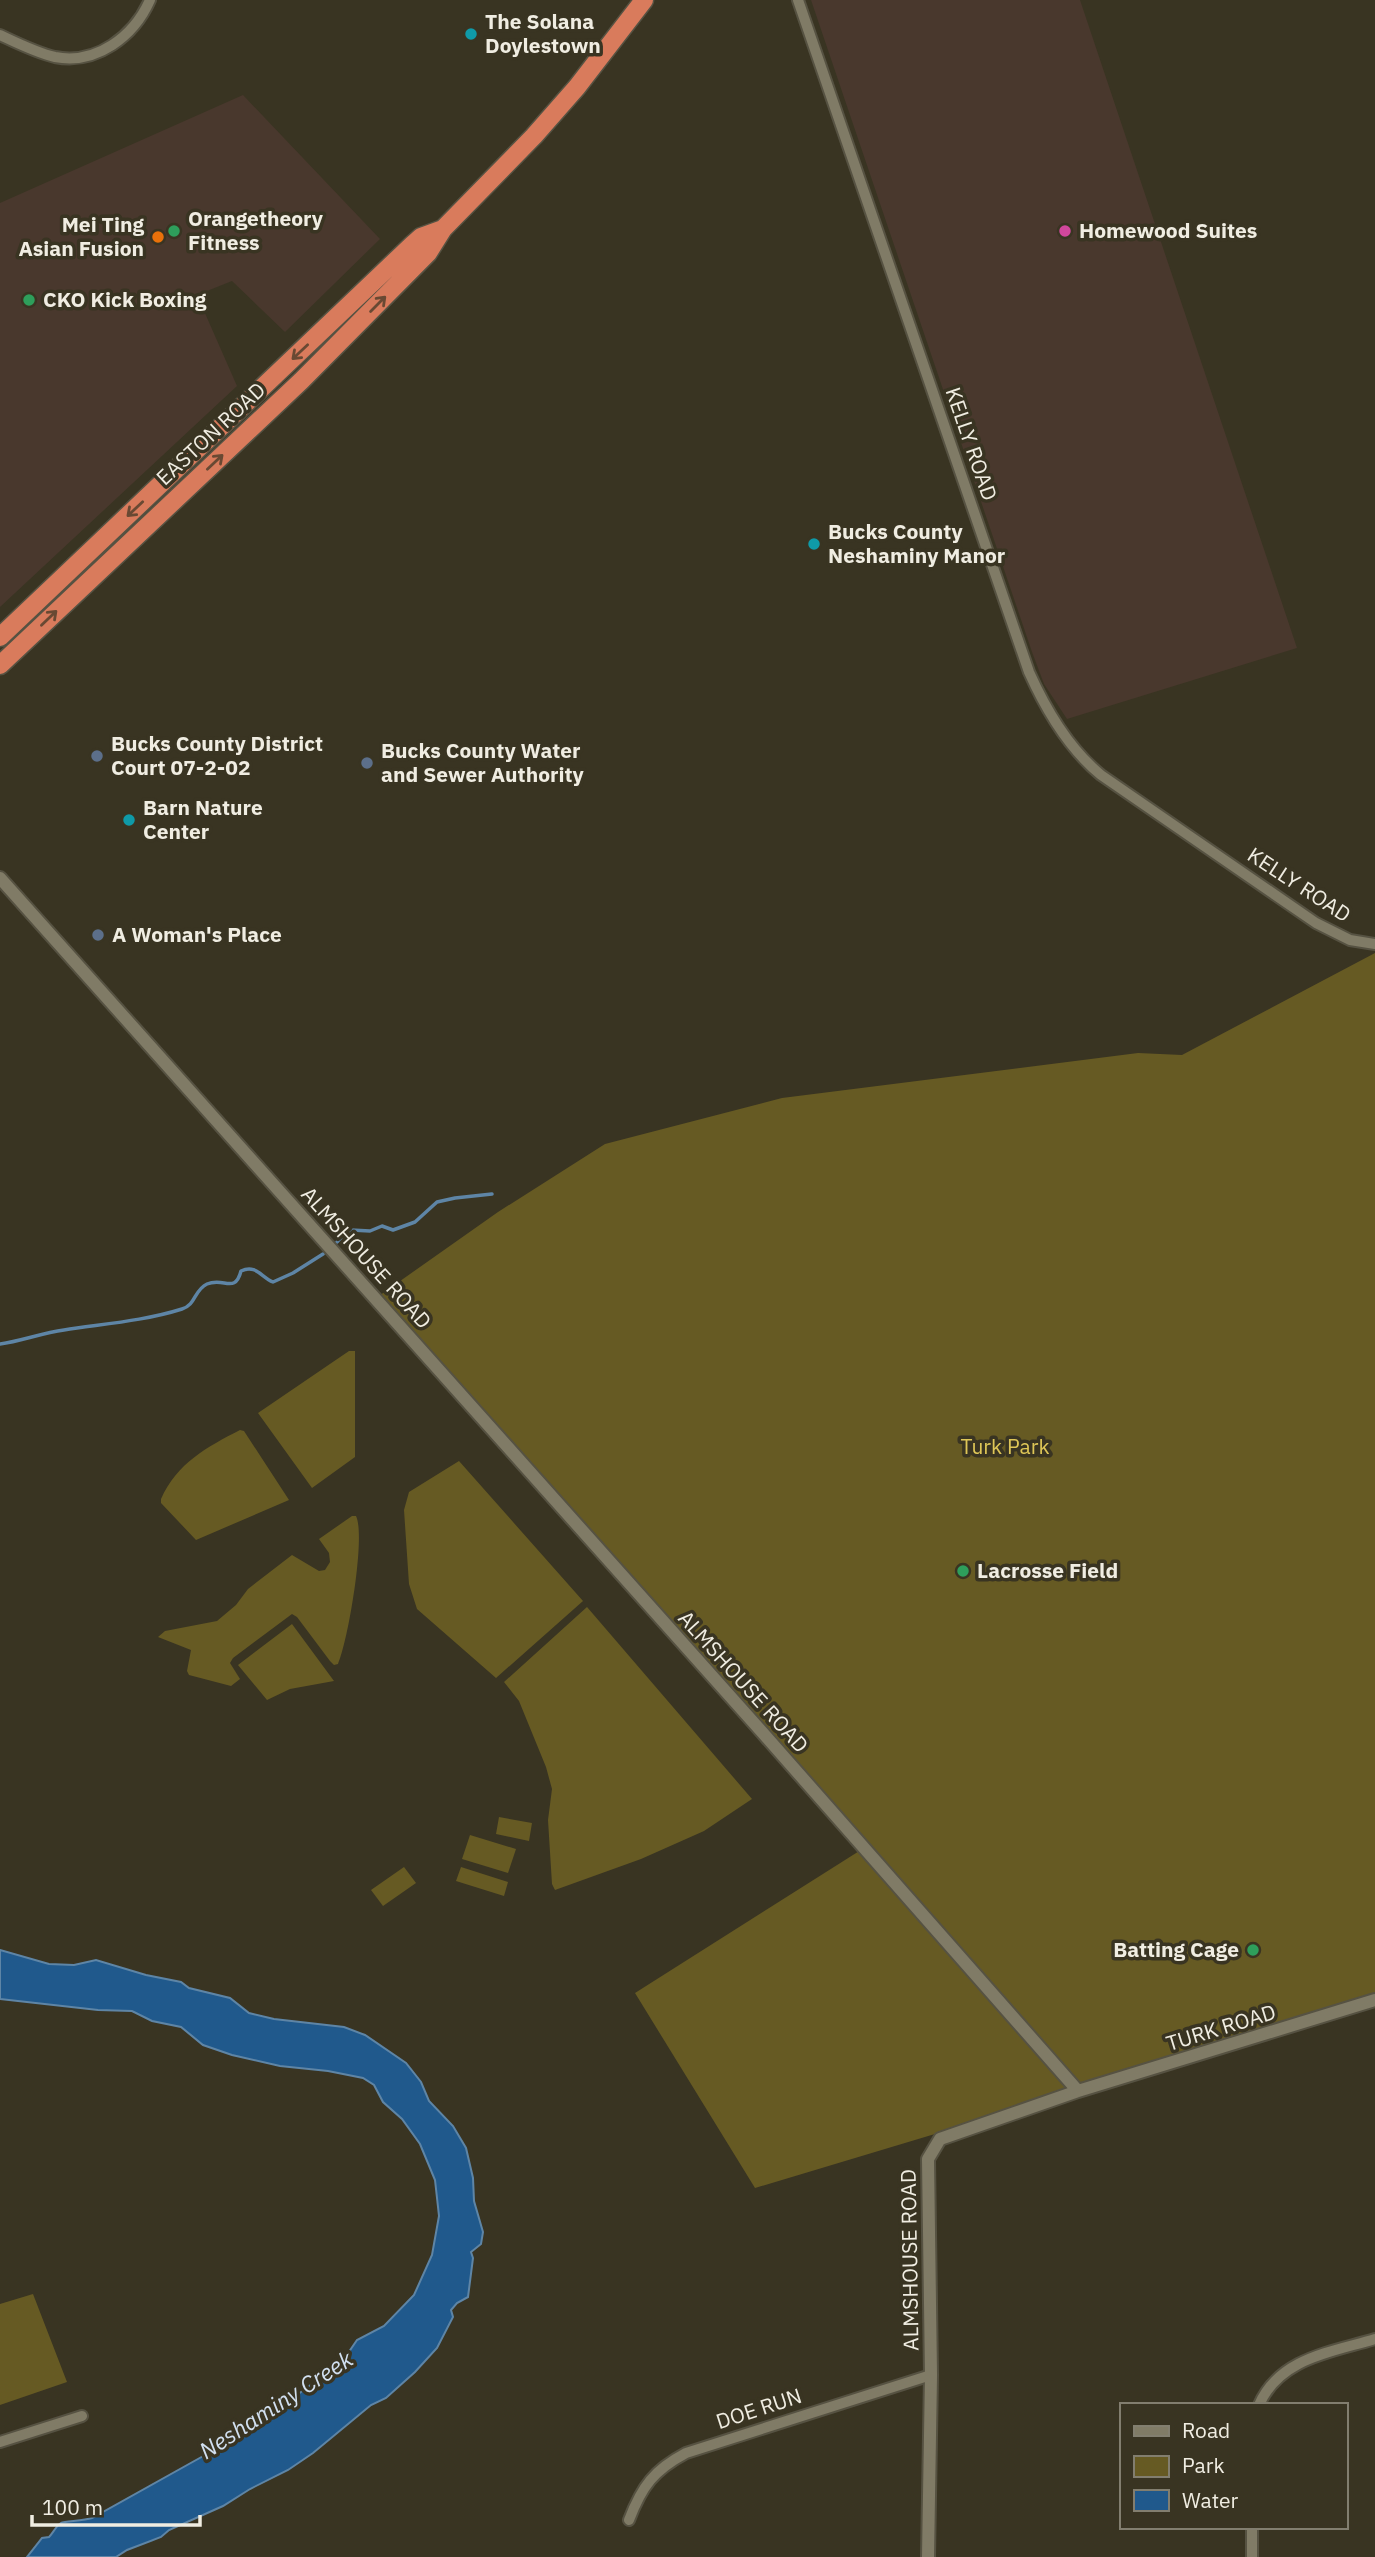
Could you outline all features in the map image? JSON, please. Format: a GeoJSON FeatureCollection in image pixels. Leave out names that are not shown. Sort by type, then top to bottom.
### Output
{"type":"FeatureCollection","features":[{"type":"Feature","properties":{"kind":"highway","name":"EASTON ROAD"},"geometry":{"type":"LineString","coordinates":[[0,665],[301,381],[428,253],[443,229],[534,136],[577,87],[644,0]]}},
{"type":"Feature","properties":{"kind":"highway","name":"EASTON ROAD"},"geometry":{"type":"LineString","coordinates":[[0,637],[412,245],[421,237],[443,229]]}},
{"type":"Feature","properties":{"kind":"street"},"geometry":{"type":"LineString","coordinates":[[0,35],[57,57],[85,56],[104,50],[129,33],[150,0]]}},
{"type":"Feature","properties":{"kind":"street","name":"KELLY ROAD"},"geometry":{"type":"LineString","coordinates":[[798,0],[1025,660],[1042,700],[1074,749],[1101,775],[1316,923],[1350,940],[1375,944]]}},
{"type":"Feature","properties":{"kind":"street","name":"ALMSHOUSE ROAD"},"geometry":{"type":"LineString","coordinates":[[0,878],[771,1742],[1078,2091],[940,2139],[928,2159],[931,2375],[928,2557]]}},
{"type":"Feature","properties":{"kind":"street","name":"TURK ROAD"},"geometry":{"type":"LineString","coordinates":[[1078,2091],[1375,2000]]}},
{"type":"Feature","properties":{"kind":"street"},"geometry":{"type":"LineString","coordinates":[[1260,2403],[1271,2384],[1296,2364],[1375,2339]]}},
{"type":"Feature","properties":{"kind":"street","name":"DOE RUN"},"geometry":{"type":"LineString","coordinates":[[629,2520],[649,2480],[686,2453],[931,2375]]}},
{"type":"Feature","properties":{"kind":"street"},"geometry":{"type":"LineString","coordinates":[[0,2442],[82,2416]]}},
{"type":"Feature","properties":{"kind":"street"},"geometry":{"type":"LineString","coordinates":[[1252,2529],[1252,2557]]}},
{"type":"Feature","properties":{"kind":"shaded area"},"geometry":{"type":"Polygon","coordinates":[[[811,0],[1080,0],[1297,648],[1067,719],[1044,684],[1032,652],[811,0]]]}},
{"type":"Feature","properties":{"kind":"shaded area"},"geometry":{"type":"Polygon","coordinates":[[[243,95],[380,239],[285,332],[232,281],[197,295],[237,386],[0,607],[0,203],[243,95]]]}},
{"type":"Feature","properties":{"kind":"green space","name":"Turk Park"},"geometry":{"type":"Polygon","coordinates":[[[1375,953],[1375,1995],[1078,2091],[755,2188],[635,1993],[864,1848],[376,1298],[498,1212],[605,1144],[782,1098],[1138,1053],[1182,1055],[1375,953]]]}},
{"type":"Feature","properties":{"kind":"green space"},"geometry":{"type":"Polygon","coordinates":[[[349,1351],[355,1351],[355,1457],[312,1488],[258,1413],[349,1351]]]}},
{"type":"Feature","properties":{"kind":"green space"},"geometry":{"type":"Polygon","coordinates":[[[240,1430],[244,1431],[289,1500],[196,1540],[161,1503],[161,1499],[175,1475],[194,1457],[240,1430]]]}},
{"type":"Feature","properties":{"kind":"green space"},"geometry":{"type":"Polygon","coordinates":[[[459,1461],[583,1601],[496,1678],[417,1609],[409,1584],[404,1510],[409,1492],[459,1461]]]}},
{"type":"Feature","properties":{"kind":"green space"},"geometry":{"type":"Polygon","coordinates":[[[352,1516],[356,1516],[359,1527],[357,1566],[351,1613],[338,1664],[334,1665],[330,1661],[292,1614],[233,1658],[230,1663],[240,1679],[231,1686],[189,1675],[187,1671],[191,1650],[158,1637],[165,1631],[217,1621],[236,1605],[248,1589],[292,1555],[319,1571],[325,1570],[330,1562],[329,1553],[319,1539],[352,1516]]]}},
{"type":"Feature","properties":{"kind":"green space"},"geometry":{"type":"Polygon","coordinates":[[[587,1607],[752,1799],[704,1831],[641,1859],[555,1890],[552,1884],[548,1820],[552,1789],[546,1767],[519,1701],[504,1682],[587,1607]]]}},
{"type":"Feature","properties":{"kind":"green space"},"geometry":{"type":"Polygon","coordinates":[[[292,1624],[334,1681],[290,1689],[267,1700],[238,1665],[292,1624]]]}},
{"type":"Feature","properties":{"kind":"green space"},"geometry":{"type":"Polygon","coordinates":[[[499,1817],[532,1823],[529,1841],[496,1834],[499,1817]]]}},
{"type":"Feature","properties":{"kind":"green space"},"geometry":{"type":"Polygon","coordinates":[[[470,1835],[516,1849],[508,1873],[462,1859],[470,1835]]]}},
{"type":"Feature","properties":{"kind":"green space"},"geometry":{"type":"Polygon","coordinates":[[[404,1867],[416,1883],[383,1906],[371,1890],[404,1867]]]}},
{"type":"Feature","properties":{"kind":"green space"},"geometry":{"type":"Polygon","coordinates":[[[461,1867],[508,1882],[504,1896],[456,1881],[461,1867]]]}},
{"type":"Feature","properties":{"kind":"green space"},"geometry":{"type":"Polygon","coordinates":[[[33,2294],[67,2382],[0,2405],[0,2304],[33,2294]]]}},
{"type":"Feature","properties":{"kind":"water"},"geometry":{"type":"Polygon","coordinates":[[[0,1950],[49,1964],[74,1965],[96,1960],[230,1998],[249,2013],[274,2019],[344,2027],[365,2035],[406,2063],[421,2082],[429,2101],[453,2126],[466,2148],[473,2178],[474,2201],[483,2232],[481,2244],[471,2252],[473,2258],[468,2297],[451,2310],[453,2317],[437,2348],[415,2372],[386,2398],[371,2405],[288,2470],[223,2506],[116,2557],[27,2557],[42,2538],[49,2537],[61,2523],[92,2518],[214,2450],[240,2429],[286,2403],[342,2362],[357,2340],[384,2326],[414,2295],[432,2255],[439,2216],[435,2180],[420,2144],[402,2119],[383,2102],[374,2085],[363,2078],[280,2066],[232,2055],[203,2045],[181,2027],[152,2021],[132,2011],[0,1999],[0,1950]]]}},
{"type":"Feature","properties":{"kind":"waterway"},"geometry":{"type":"LineString","coordinates":[[337,1242],[351,1230],[370,1231],[382,1226],[393,1230],[415,1222],[437,1202],[492,1194]]}},
{"type":"Feature","properties":{"kind":"waterway"},"geometry":{"type":"LineString","coordinates":[[0,1344],[56,1331],[168,1313],[187,1307],[207,1284],[236,1282],[241,1271],[246,1269],[255,1270],[273,1282],[323,1254]]}},
{"type":"Feature","properties":{"kind":"place","name":"The Solana Doylestown"},"geometry":{"type":"Point","coordinates":[471,34]}},
{"type":"Feature","properties":{"kind":"place","name":"Orangetheory Fitness"},"geometry":{"type":"Point","coordinates":[174,231]}},
{"type":"Feature","properties":{"kind":"place","name":"Homewood Suites"},"geometry":{"type":"Point","coordinates":[1065,231]}},
{"type":"Feature","properties":{"kind":"place","name":"Mei Ting Asian Fusion"},"geometry":{"type":"Point","coordinates":[158,237]}},
{"type":"Feature","properties":{"kind":"place","name":"CKO Kick Boxing"},"geometry":{"type":"Point","coordinates":[29,300]}},
{"type":"Feature","properties":{"kind":"place","name":"Bucks County Neshaminy Manor"},"geometry":{"type":"Point","coordinates":[814,544]}},
{"type":"Feature","properties":{"kind":"place","name":"Bucks County District Court 07-2-02"},"geometry":{"type":"Point","coordinates":[97,756]}},
{"type":"Feature","properties":{"kind":"place","name":"Bucks County Water and Sewer Authority"},"geometry":{"type":"Point","coordinates":[367,763]}},
{"type":"Feature","properties":{"kind":"place","name":"Barn Nature Center"},"geometry":{"type":"Point","coordinates":[129,820]}},
{"type":"Feature","properties":{"kind":"place","name":"A Woman's Place"},"geometry":{"type":"Point","coordinates":[98,935]}},
{"type":"Feature","properties":{"kind":"place","name":"Lacrosse Field"},"geometry":{"type":"Point","coordinates":[963,1571]}},
{"type":"Feature","properties":{"kind":"place","name":"Batting Cage"},"geometry":{"type":"Point","coordinates":[1253,1950]}},
{"type":"Feature","properties":{"kind":"water label","name":"Neshaminy Creek"},"geometry":{"type":"Point","coordinates":[276,2405]}}]}
